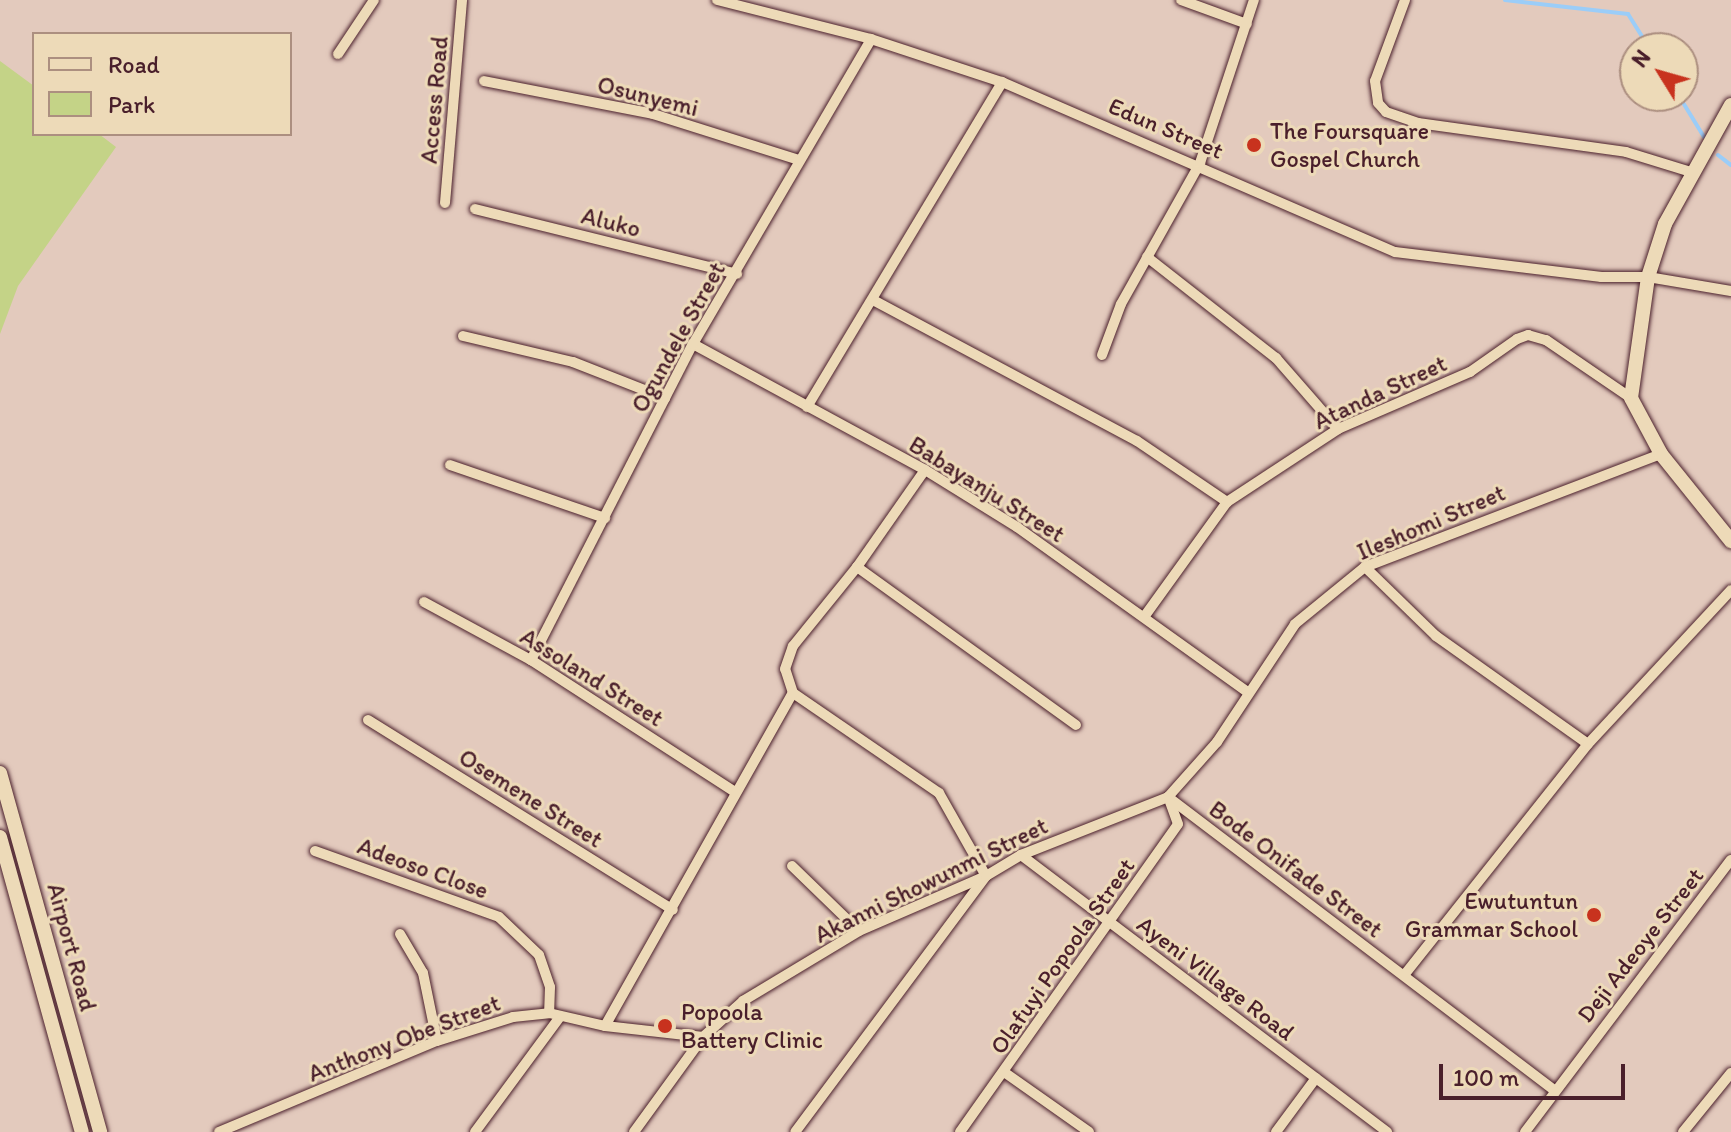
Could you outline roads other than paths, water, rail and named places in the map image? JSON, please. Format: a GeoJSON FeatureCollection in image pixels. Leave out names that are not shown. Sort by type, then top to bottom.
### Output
{"type":"FeatureCollection","features":[{"type":"Feature","properties":{"kind":"main road"},"geometry":{"type":"LineString","coordinates":[[1731,105],[1691,172],[1648,277],[1631,398],[1661,454],[1731,541]]}},
{"type":"Feature","properties":{"kind":"main road","name":"Airport Road"},"geometry":{"type":"LineString","coordinates":[[0,773],[100,1132]]}},
{"type":"Feature","properties":{"kind":"main road","name":"Airport Road"},"geometry":{"type":"LineString","coordinates":[[0,837],[82,1132]]}},
{"type":"Feature","properties":{"kind":"street"},"geometry":{"type":"LineString","coordinates":[[338,54],[374,0]]}},
{"type":"Feature","properties":{"kind":"street","name":"Access Road"},"geometry":{"type":"LineString","coordinates":[[445,203],[462,0]]}},
{"type":"Feature","properties":{"kind":"street","name":"Edun Street"},"geometry":{"type":"LineString","coordinates":[[717,0],[871,39],[1002,82],[1200,163],[1395,252],[1601,277],[1648,277],[1731,291]]}},
{"type":"Feature","properties":{"kind":"street"},"geometry":{"type":"LineString","coordinates":[[1181,0],[1247,24]]}},
{"type":"Feature","properties":{"kind":"street"},"geometry":{"type":"LineString","coordinates":[[1102,355],[1147,257],[1200,163],[1254,0]]}},
{"type":"Feature","properties":{"kind":"street"},"geometry":{"type":"LineString","coordinates":[[1405,0],[1375,81],[1378,103],[1386,112],[1432,126],[1626,152],[1691,172]]}},
{"type":"Feature","properties":{"kind":"street","name":"Ogundele Street"},"geometry":{"type":"LineString","coordinates":[[531,660],[693,344],[737,274],[799,160],[871,39]]}},
{"type":"Feature","properties":{"kind":"street","name":"Osunyemi"},"geometry":{"type":"LineString","coordinates":[[484,81],[653,114],[799,160]]}},
{"type":"Feature","properties":{"kind":"street"},"geometry":{"type":"LineString","coordinates":[[807,407],[1002,82]]}},
{"type":"Feature","properties":{"kind":"street","name":"Aluko"},"geometry":{"type":"LineString","coordinates":[[475,209],[737,274]]}},
{"type":"Feature","properties":{"kind":"street"},"geometry":{"type":"LineString","coordinates":[[1147,257],[1276,358],[1338,429]]}},
{"type":"Feature","properties":{"kind":"street"},"geometry":{"type":"LineString","coordinates":[[873,300],[1137,441],[1227,502]]}},
{"type":"Feature","properties":{"kind":"street","name":"Atanda Street"},"geometry":{"type":"LineString","coordinates":[[1144,617],[1227,502],[1338,429],[1470,372],[1528,335],[1546,340],[1631,398]]}},
{"type":"Feature","properties":{"kind":"street"},"geometry":{"type":"LineString","coordinates":[[463,336],[573,362],[665,398]]}},
{"type":"Feature","properties":{"kind":"street","name":"Babayanju Street"},"geometry":{"type":"LineString","coordinates":[[693,344],[925,470],[1144,617],[1246,691]]}},
{"type":"Feature","properties":{"kind":"street","name":"Ileshomi Street"},"geometry":{"type":"LineString","coordinates":[[1168,797],[1217,742],[1246,691],[1295,624],[1365,567],[1661,454]]}},
{"type":"Feature","properties":{"kind":"street"},"geometry":{"type":"LineString","coordinates":[[450,465],[605,518]]}},
{"type":"Feature","properties":{"kind":"street"},"geometry":{"type":"LineString","coordinates":[[795,1132],[986,876],[939,793],[793,693],[785,669],[793,646],[857,567],[925,470]]}},
{"type":"Feature","properties":{"kind":"street"},"geometry":{"type":"LineString","coordinates":[[857,567],[1076,725]]}},
{"type":"Feature","properties":{"kind":"street"},"geometry":{"type":"LineString","coordinates":[[1365,567],[1436,636],[1588,744]]}},
{"type":"Feature","properties":{"kind":"street"},"geometry":{"type":"LineString","coordinates":[[1405,974],[1588,744],[1731,590]]}},
{"type":"Feature","properties":{"kind":"street","name":"Assoland Street"},"geometry":{"type":"LineString","coordinates":[[424,602],[531,660],[735,792]]}},
{"type":"Feature","properties":{"kind":"street"},"geometry":{"type":"LineString","coordinates":[[605,1026],[793,693]]}},
{"type":"Feature","properties":{"kind":"street","name":"Osemene Street"},"geometry":{"type":"LineString","coordinates":[[368,720],[673,910]]}},
{"type":"Feature","properties":{"kind":"street","name":"Akanni Showunmi Street"},"geometry":{"type":"LineString","coordinates":[[634,1132],[703,1037],[743,1001],[859,931],[986,876],[1021,855],[1168,797]]}},
{"type":"Feature","properties":{"kind":"street","name":"Olafuyi Popoola Street"},"geometry":{"type":"LineString","coordinates":[[960,1132],[1111,923],[1178,824],[1168,797]]}},
{"type":"Feature","properties":{"kind":"street","name":"Bode Onifade Street"},"geometry":{"type":"LineString","coordinates":[[1168,797],[1553,1089]]}},
{"type":"Feature","properties":{"kind":"street","name":"Adeoso Close"},"geometry":{"type":"LineString","coordinates":[[315,851],[499,917],[539,955],[550,987],[554,1016]]}},
{"type":"Feature","properties":{"kind":"street","name":"Ayeni Village Road"},"geometry":{"type":"LineString","coordinates":[[1021,855],[1387,1132]]}},
{"type":"Feature","properties":{"kind":"street","name":"Deji Adeoye Street"},"geometry":{"type":"LineString","coordinates":[[1525,1132],[1553,1089],[1731,860]]}},
{"type":"Feature","properties":{"kind":"street"},"geometry":{"type":"LineString","coordinates":[[792,866],[859,931]]}},
{"type":"Feature","properties":{"kind":"street"},"geometry":{"type":"LineString","coordinates":[[400,934],[423,973],[437,1041]]}},
{"type":"Feature","properties":{"kind":"street"},"geometry":{"type":"LineString","coordinates":[[475,1132],[554,1016]]}},
{"type":"Feature","properties":{"kind":"street","name":"Anthony Obe Street"},"geometry":{"type":"LineString","coordinates":[[219,1132],[437,1041],[513,1017],[554,1016],[605,1026],[703,1037]]}},
{"type":"Feature","properties":{"kind":"street"},"geometry":{"type":"LineString","coordinates":[[1004,1072],[1089,1132]]}},
{"type":"Feature","properties":{"kind":"street"},"geometry":{"type":"LineString","coordinates":[[1683,1132],[1731,1073]]}},
{"type":"Feature","properties":{"kind":"street"},"geometry":{"type":"LineString","coordinates":[[1276,1132],[1316,1078]]}},
{"type":"Feature","properties":{"kind":"waterway"},"geometry":{"type":"LineString","coordinates":[[1505,0],[1628,14],[1639,32]]}},
{"type":"Feature","properties":{"kind":"waterway"},"geometry":{"type":"LineString","coordinates":[[1689,112],[1704,137]]}},
{"type":"Feature","properties":{"kind":"waterway"},"geometry":{"type":"LineString","coordinates":[[1718,155],[1731,165]]}},
{"type":"Feature","properties":{"kind":"place","name":"The Foursquare Gospel Church"},"geometry":{"type":"Point","coordinates":[1254,145]}},
{"type":"Feature","properties":{"kind":"place","name":"Ewutuntun Grammar School"},"geometry":{"type":"Point","coordinates":[1594,915]}},
{"type":"Feature","properties":{"kind":"place","name":"Popoola Battery Clinic"},"geometry":{"type":"Point","coordinates":[665,1026]}}]}
